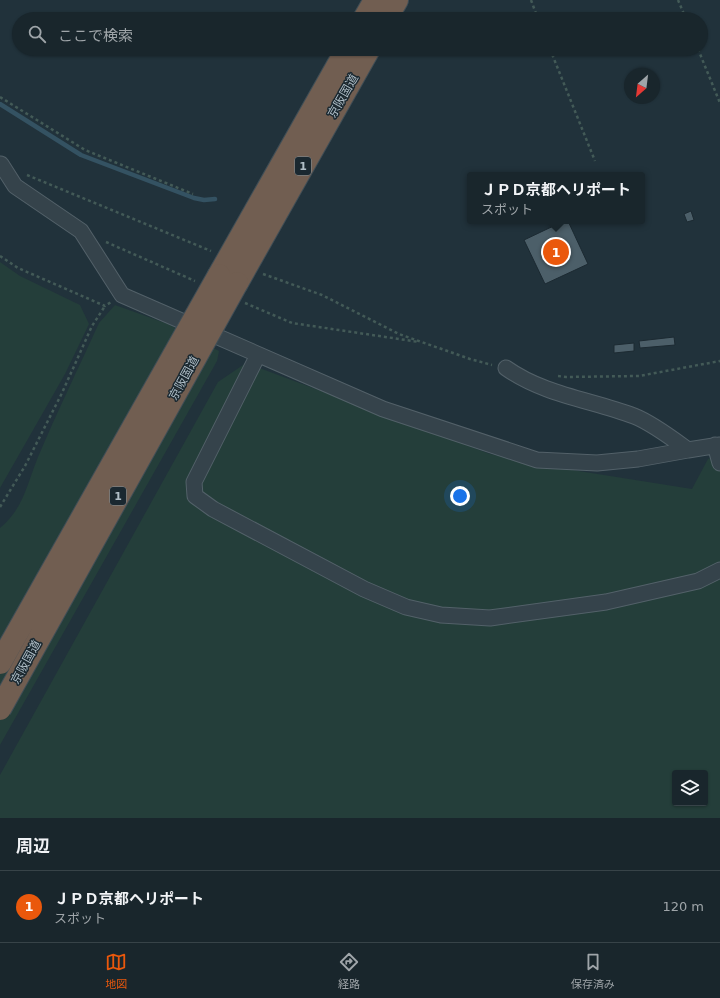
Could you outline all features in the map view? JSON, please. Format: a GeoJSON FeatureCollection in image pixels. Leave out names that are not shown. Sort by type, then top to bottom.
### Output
{"type":"FeatureCollection","features":[{"type":"Feature","properties":{"kind":"highway"},"geometry":{"type":"LineString","coordinates":[[368,12],[375,0]]}},
{"type":"Feature","properties":{"kind":"highway"},"geometry":{"type":"LineString","coordinates":[[390,12],[397,0]]}},
{"type":"Feature","properties":{"kind":"highway","name":"京阪国道"},"geometry":{"type":"LineString","coordinates":[[0,709],[232,271],[343,56]]}},
{"type":"Feature","properties":{"kind":"highway","name":"京阪国道"},"geometry":{"type":"LineString","coordinates":[[0,664],[232,271],[365,56]]}},
{"type":"Feature","properties":{"kind":"lane"},"geometry":{"type":"LineString","coordinates":[[1,164],[15,186],[81,231],[122,295],[383,409],[537,460],[597,462],[638,459],[718,445],[720,463]]}},
{"type":"Feature","properties":{"kind":"lane"},"geometry":{"type":"LineString","coordinates":[[258,355],[194,482],[195,496],[213,510],[364,590],[406,607],[441,615],[490,618],[606,602],[698,581],[720,570]]}},
{"type":"Feature","properties":{"kind":"lane"},"geometry":{"type":"LineString","coordinates":[[506,368],[520,378],[542,388],[636,416],[668,435],[688,450]]}},
{"type":"Feature","properties":{"kind":"path"},"geometry":{"type":"LineString","coordinates":[[531,0],[535,12]]}},
{"type":"Feature","properties":{"kind":"path"},"geometry":{"type":"LineString","coordinates":[[678,0],[683,12]]}},
{"type":"Feature","properties":{"kind":"path"},"geometry":{"type":"LineString","coordinates":[[553,56],[595,161]]}},
{"type":"Feature","properties":{"kind":"path"},"geometry":{"type":"LineString","coordinates":[[701,56],[720,103]]}},
{"type":"Feature","properties":{"kind":"path"},"geometry":{"type":"LineString","coordinates":[[0,97],[85,150],[193,194]]}},
{"type":"Feature","properties":{"kind":"path"},"geometry":{"type":"LineString","coordinates":[[1,164],[232,271],[322,295],[399,334],[470,359],[506,368]]}},
{"type":"Feature","properties":{"kind":"path"},"geometry":{"type":"LineString","coordinates":[[0,256],[18,268],[105,306]]}},
{"type":"Feature","properties":{"kind":"path"},"geometry":{"type":"LineString","coordinates":[[0,507],[25,466],[62,393],[92,326],[105,306],[122,295]]}},
{"type":"Feature","properties":{"kind":"path"},"geometry":{"type":"LineString","coordinates":[[551,375],[566,377],[639,376],[720,361]]}},
{"type":"Feature","properties":{"kind":"green space"},"geometry":{"type":"Polygon","coordinates":[[[0,262],[20,276],[80,305],[89,324],[65,374],[0,488],[0,262]]]}},
{"type":"Feature","properties":{"kind":"green space"},"geometry":{"type":"Polygon","coordinates":[[[115,305],[168,324],[219,351],[217,361],[0,745],[0,528],[15,512],[20,504],[45,440],[99,323],[115,305]]]}},
{"type":"Feature","properties":{"kind":"green space"},"geometry":{"type":"Polygon","coordinates":[[[246,363],[490,454],[547,466],[692,489],[708,459],[720,453],[720,818],[0,818],[0,775],[218,382],[246,363]]]}},
{"type":"Feature","properties":{"kind":"building"},"geometry":{"type":"Polygon","coordinates":[[[691,211],[694,220],[687,222],[684,214],[691,211]]]}},
{"type":"Feature","properties":{"kind":"building"},"geometry":{"type":"Polygon","coordinates":[[[558,224],[569,224],[588,264],[545,284],[524,240],[558,224]]]}},
{"type":"Feature","properties":{"kind":"building"},"geometry":{"type":"Polygon","coordinates":[[[674,337],[675,345],[640,348],[639,341],[674,337]]]}},
{"type":"Feature","properties":{"kind":"building"},"geometry":{"type":"Polygon","coordinates":[[[634,343],[634,351],[614,353],[614,345],[634,343]]]}},
{"type":"Feature","properties":{"kind":"waterway"},"geometry":{"type":"LineString","coordinates":[[0,104],[81,155],[194,198],[204,200],[215,199]]}},
{"type":"Feature","properties":{"kind":"place","name":"ＪＰＤ京都ヘリポート"},"geometry":{"type":"Point","coordinates":[556,252]}}]}
